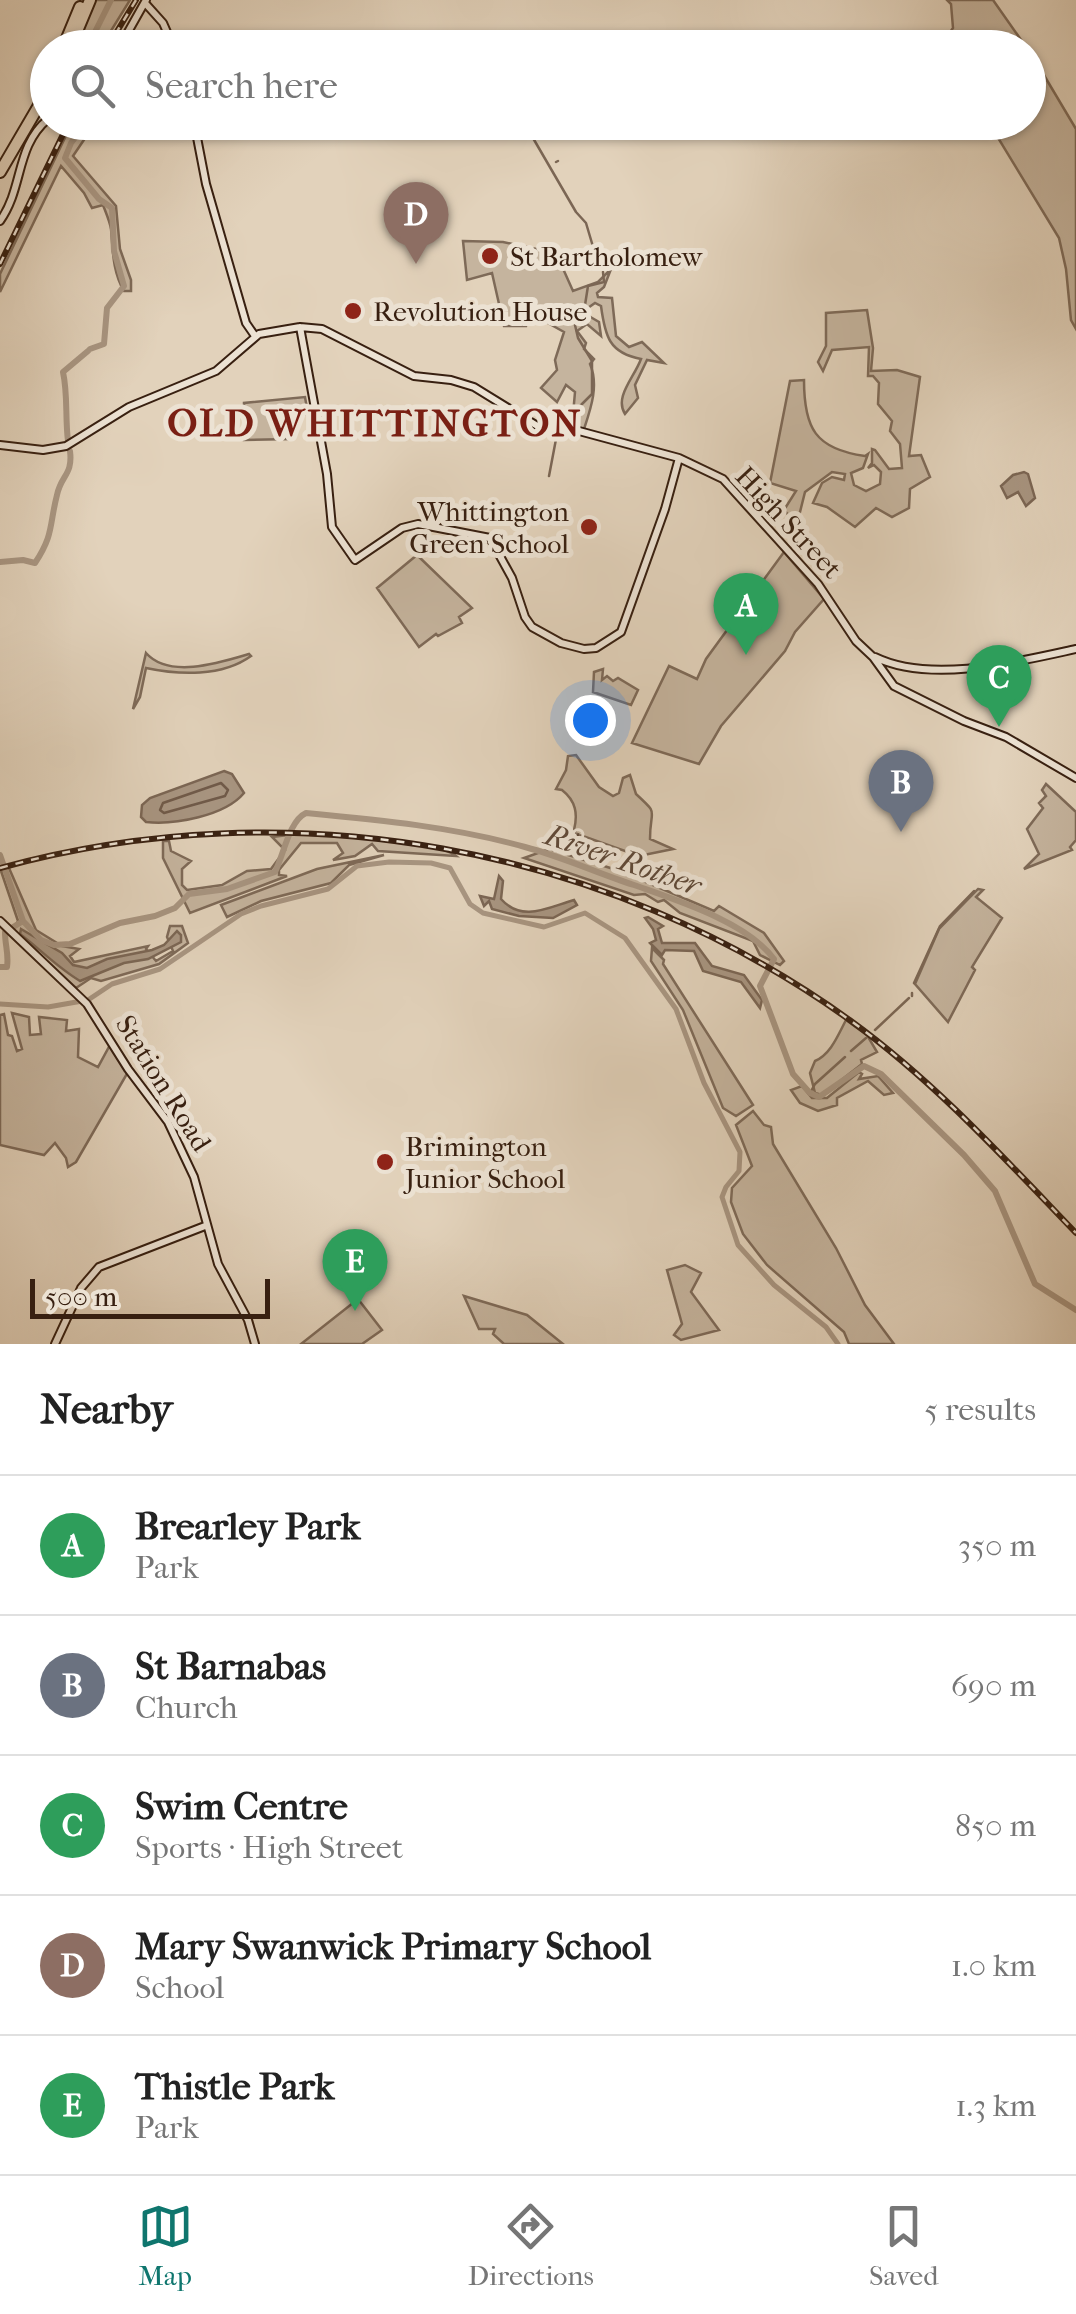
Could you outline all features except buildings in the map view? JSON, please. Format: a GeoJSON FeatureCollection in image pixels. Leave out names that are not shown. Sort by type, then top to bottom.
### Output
{"type":"FeatureCollection","features":[{"type":"Feature","properties":{"kind":"highway"},"geometry":{"type":"LineString","coordinates":[[74,30],[86,0]]}},
{"type":"Feature","properties":{"kind":"highway"},"geometry":{"type":"LineString","coordinates":[[0,159],[30,108]]}},
{"type":"Feature","properties":{"kind":"highway"},"geometry":{"type":"LineString","coordinates":[[0,172],[30,121]]}},
{"type":"Feature","properties":{"kind":"main road"},"geometry":{"type":"LineString","coordinates":[[129,30],[146,1],[166,30]]}},
{"type":"Feature","properties":{"kind":"main road"},"geometry":{"type":"LineString","coordinates":[[0,222],[13,200],[30,138]]}},
{"type":"Feature","properties":{"kind":"main road"},"geometry":{"type":"LineString","coordinates":[[0,445],[47,450],[74,443],[129,406],[216,371],[255,336],[246,323],[198,140]]}},
{"type":"Feature","properties":{"kind":"main road"},"geometry":{"type":"LineString","coordinates":[[300,327],[327,474],[332,526],[354,560],[402,528],[418,524],[490,538],[532,627],[561,642],[584,649],[596,648],[621,632],[666,509],[679,458]]}},
{"type":"Feature","properties":{"kind":"main road","name":"High Street"},"geometry":{"type":"LineString","coordinates":[[255,336],[300,327],[333,333],[414,376],[474,387],[539,427],[580,431],[679,458],[723,479],[818,584],[860,647],[874,657],[888,680],[964,722],[1006,736],[1076,778]]}},
{"type":"Feature","properties":{"kind":"main road"},"geometry":{"type":"LineString","coordinates":[[874,657],[897,667],[923,671],[1076,650]]}},
{"type":"Feature","properties":{"kind":"main road","name":"Station Road"},"geometry":{"type":"LineString","coordinates":[[4,926],[85,1002],[168,1122],[194,1177],[218,1264],[248,1320],[255,1344]]}},
{"type":"Feature","properties":{"kind":"main road"},"geometry":{"type":"LineString","coordinates":[[55,1344],[80,1288],[99,1267],[205,1226]]}},
{"type":"Feature","properties":{"kind":"shaded area"},"geometry":{"type":"Polygon","coordinates":[[[94,0],[130,0],[111,30],[82,30],[94,0]]]}},
{"type":"Feature","properties":{"kind":"shaded area"},"geometry":{"type":"Polygon","coordinates":[[[947,0],[993,0],[1014,30],[952,30],[951,4],[947,0]]]}},
{"type":"Feature","properties":{"kind":"shaded area"},"geometry":{"type":"Polygon","coordinates":[[[1046,79],[1076,129],[1076,329],[1071,320],[1059,238],[999,140],[1046,140],[1046,79]]]}},
{"type":"Feature","properties":{"kind":"shaded area"},"geometry":{"type":"Polygon","coordinates":[[[64,140],[84,140],[73,156],[116,206],[120,249],[131,291],[124,291],[117,276],[103,205],[92,208],[61,166],[0,292],[0,274],[64,140]]]}},
{"type":"Feature","properties":{"kind":"shaded area"},"geometry":{"type":"Polygon","coordinates":[[[463,241],[503,242],[556,253],[573,291],[598,282],[611,269],[604,287],[597,293],[598,297],[612,298],[616,336],[629,347],[642,342],[664,363],[647,360],[635,385],[638,398],[625,414],[623,394],[641,359],[610,342],[601,306],[595,303],[585,310],[599,322],[601,336],[587,324],[577,331],[586,343],[584,349],[594,359],[590,364],[593,396],[584,429],[572,426],[575,392],[566,385],[557,402],[541,388],[557,370],[555,360],[564,332],[546,322],[527,319],[526,326],[504,326],[492,273],[467,280],[463,241]]]}},
{"type":"Feature","properties":{"kind":"shaded area"},"geometry":{"type":"Polygon","coordinates":[[[867,310],[873,348],[871,371],[897,370],[920,377],[909,456],[921,455],[930,477],[910,489],[909,508],[892,517],[876,508],[855,527],[827,507],[813,503],[822,483],[832,477],[844,480],[845,474],[832,472],[805,492],[797,524],[784,510],[796,491],[770,483],[790,381],[804,380],[806,411],[824,442],[848,453],[868,454],[863,468],[851,473],[854,485],[866,491],[880,484],[881,472],[874,465],[868,468],[872,449],[889,469],[902,468],[900,444],[890,431],[892,421],[878,404],[879,383],[868,376],[869,347],[832,350],[823,371],[818,362],[826,346],[826,313],[867,310]]]}},
{"type":"Feature","properties":{"kind":"shaded area"},"geometry":{"type":"Polygon","coordinates":[[[305,397],[308,414],[289,418],[292,439],[244,440],[244,403],[305,397]]]}},
{"type":"Feature","properties":{"kind":"shaded area"},"geometry":{"type":"Polygon","coordinates":[[[784,552],[824,599],[721,726],[699,764],[632,743],[669,666],[697,679],[706,659],[784,552]]]}},
{"type":"Feature","properties":{"kind":"shaded area"},"geometry":{"type":"Polygon","coordinates":[[[417,555],[472,608],[459,617],[462,623],[436,634],[419,647],[377,588],[417,555]]]}},
{"type":"Feature","properties":{"kind":"shaded area"},"geometry":{"type":"Polygon","coordinates":[[[146,653],[156,661],[181,667],[251,656],[214,671],[146,668],[140,697],[133,709],[146,653]]]}},
{"type":"Feature","properties":{"kind":"shaded area"},"geometry":{"type":"Polygon","coordinates":[[[603,669],[602,680],[607,676],[613,681],[618,678],[638,690],[631,705],[593,692],[594,672],[603,669]]]}},
{"type":"Feature","properties":{"kind":"shaded area"},"geometry":{"type":"Polygon","coordinates":[[[576,755],[599,787],[613,796],[619,793],[623,778],[630,775],[636,794],[651,809],[650,839],[673,849],[639,856],[577,834],[573,803],[567,794],[556,789],[568,756],[576,755]]]}},
{"type":"Feature","properties":{"kind":"shaded area"},"geometry":{"type":"Polygon","coordinates":[[[1046,784],[1076,812],[1076,840],[1072,850],[1024,869],[1039,854],[1027,829],[1043,808],[1039,803],[1046,796],[1042,790],[1046,784]]]}},
{"type":"Feature","properties":{"kind":"shaded area"},"geometry":{"type":"Polygon","coordinates":[[[296,834],[404,841],[456,856],[378,851],[372,844],[355,856],[333,860],[343,853],[337,843],[301,843],[279,870],[279,875],[287,876],[190,913],[163,858],[163,841],[169,841],[171,851],[191,861],[182,869],[182,885],[187,890],[222,885],[247,871],[271,869],[285,850],[272,837],[296,834]]]}},
{"type":"Feature","properties":{"kind":"shaded area"},"geometry":{"type":"Polygon","coordinates":[[[549,849],[620,871],[714,911],[719,906],[764,933],[784,961],[780,965],[760,955],[753,941],[680,913],[664,900],[634,895],[524,858],[549,849]]]}},
{"type":"Feature","properties":{"kind":"shaded area"},"geometry":{"type":"Polygon","coordinates":[[[384,855],[349,865],[331,883],[261,901],[227,917],[221,905],[317,869],[384,855]]]}},
{"type":"Feature","properties":{"kind":"shaded area"},"geometry":{"type":"Polygon","coordinates":[[[9,868],[36,930],[62,946],[79,949],[70,956],[74,962],[148,946],[146,949],[156,961],[173,951],[167,937],[170,926],[182,926],[188,943],[159,964],[101,981],[91,978],[76,988],[13,930],[18,921],[1,871],[9,868]]]}},
{"type":"Feature","properties":{"kind":"shaded area"},"geometry":{"type":"Polygon","coordinates":[[[978,889],[983,890],[976,897],[1002,918],[972,967],[975,970],[948,1022],[915,984],[939,929],[978,889]]]}},
{"type":"Feature","properties":{"kind":"shaded area"},"geometry":{"type":"Polygon","coordinates":[[[652,948],[664,960],[753,1105],[736,1116],[723,1108],[683,1010],[651,961],[652,948]]]}},
{"type":"Feature","properties":{"kind":"shaded area"},"geometry":{"type":"Polygon","coordinates":[[[12,1013],[29,1017],[30,1035],[41,1034],[39,1017],[67,1020],[66,1031],[79,1029],[78,1057],[98,1067],[110,1045],[128,1072],[76,1162],[68,1167],[55,1143],[44,1155],[0,1145],[0,1015],[4,1014],[8,1035],[17,1051],[22,1049],[12,1013]]]}},
{"type":"Feature","properties":{"kind":"shaded area"},"geometry":{"type":"Polygon","coordinates":[[[846,1020],[867,1035],[877,1052],[861,1060],[862,1064],[822,1095],[815,1093],[810,1073],[815,1061],[830,1049],[846,1020]]]}},
{"type":"Feature","properties":{"kind":"shaded area"},"geometry":{"type":"Polygon","coordinates":[[[859,1072],[859,1079],[878,1076],[893,1093],[884,1095],[868,1081],[837,1098],[837,1105],[818,1111],[800,1103],[791,1090],[802,1086],[812,1098],[827,1098],[859,1072]]]}},
{"type":"Feature","properties":{"kind":"shaded area"},"geometry":{"type":"Polygon","coordinates":[[[753,1111],[764,1125],[771,1127],[773,1144],[836,1248],[865,1305],[894,1344],[849,1344],[844,1332],[767,1265],[743,1234],[731,1202],[732,1188],[752,1166],[736,1125],[753,1111]]]}},
{"type":"Feature","properties":{"kind":"shaded area"},"geometry":{"type":"Polygon","coordinates":[[[685,1265],[701,1273],[691,1292],[719,1330],[681,1340],[674,1335],[682,1324],[667,1270],[685,1265]]]}},
{"type":"Feature","properties":{"kind":"shaded area"},"geometry":{"type":"Polygon","coordinates":[[[464,1296],[527,1315],[563,1344],[504,1344],[493,1334],[495,1329],[479,1329],[464,1296]]]}},
{"type":"Feature","properties":{"kind":"shaded area"},"geometry":{"type":"Polygon","coordinates":[[[358,1299],[382,1330],[362,1344],[301,1344],[358,1299]]]}},
{"type":"Feature","properties":{"kind":"water"},"geometry":{"type":"Polygon","coordinates":[[[1024,472],[1035,498],[1026,506],[1018,492],[1007,498],[1001,486],[1013,475],[1024,472]]]}},
{"type":"Feature","properties":{"kind":"water"},"geometry":{"type":"Polygon","coordinates":[[[224,771],[232,774],[244,793],[225,808],[170,822],[146,822],[141,817],[142,805],[150,798],[224,771]]]}},
{"type":"Feature","properties":{"kind":"water"},"geometry":{"type":"Polygon","coordinates":[[[499,876],[503,881],[501,899],[518,910],[536,911],[574,900],[577,905],[553,918],[492,909],[489,901],[484,906],[480,896],[494,899],[499,876]]]}},
{"type":"Feature","properties":{"kind":"water"},"geometry":{"type":"Polygon","coordinates":[[[645,918],[663,926],[658,929],[662,943],[695,943],[712,966],[744,975],[762,1000],[760,1008],[741,982],[703,971],[694,951],[665,950],[662,955],[650,943],[656,940],[645,918]]]}},
{"type":"Feature","properties":{"kind":"water"},"geometry":{"type":"Polygon","coordinates":[[[21,929],[62,953],[73,965],[87,968],[107,959],[152,950],[164,945],[177,931],[181,942],[148,959],[124,963],[80,981],[20,934],[21,929]]]}},
{"type":"Feature","properties":{"kind":"waterway"},"geometry":{"type":"LineString","coordinates":[[96,30],[111,0]]}},
{"type":"Feature","properties":{"kind":"waterway"},"geometry":{"type":"LineString","coordinates":[[73,140],[65,158],[99,199],[112,208],[114,251],[124,286],[107,308],[104,344],[90,349]]}},
{"type":"Feature","properties":{"kind":"waterway"},"geometry":{"type":"LineString","coordinates":[[534,140],[586,223],[594,250]]}},
{"type":"Feature","properties":{"kind":"waterway"},"geometry":{"type":"LineString","coordinates":[[549,476],[557,434],[592,394],[592,361],[575,325],[585,305],[588,286],[604,282],[603,272]]}},
{"type":"Feature","properties":{"kind":"waterway"},"geometry":{"type":"LineString","coordinates":[[68,441],[63,372],[88,351]]}},
{"type":"Feature","properties":{"kind":"waterway"},"geometry":{"type":"LineString","coordinates":[[0,562],[35,563],[48,537],[59,488],[70,465],[70,451]]}},
{"type":"Feature","properties":{"kind":"waterway","name":"River Rother"},"geometry":{"type":"LineString","coordinates":[[0,967],[7,967],[5,932],[23,921],[41,940],[54,945],[70,944],[120,923],[175,908],[189,894],[227,889],[275,872],[291,830],[306,813],[444,829],[539,851],[710,914],[762,946],[774,959],[760,986],[793,1074],[819,1097],[864,1066],[881,1074],[995,1191],[1035,1284],[1076,1310]]}},
{"type":"Feature","properties":{"kind":"waterway"},"geometry":{"type":"LineString","coordinates":[[0,855],[23,921]]}},
{"type":"Feature","properties":{"kind":"waterway"},"geometry":{"type":"LineString","coordinates":[[0,1004],[48,1007],[88,1000],[112,984],[160,969],[241,914],[328,889],[357,866],[389,862],[431,863],[450,868],[470,904],[483,913],[544,927],[585,913],[625,938],[676,1009],[704,1083],[740,1152],[739,1171],[722,1197],[738,1245],[774,1285],[826,1327],[838,1344]]}},
{"type":"Feature","properties":{"kind":"waterway"},"geometry":{"type":"LineString","coordinates":[[914,983],[940,926],[974,891]]}},
{"type":"Feature","properties":{"kind":"waterway"},"geometry":{"type":"LineString","coordinates":[[875,1030],[909,998]]}},
{"type":"Feature","properties":{"kind":"waterway"},"geometry":{"type":"LineString","coordinates":[[851,1051],[866,1038]]}},
{"type":"Feature","properties":{"kind":"waterway"},"geometry":{"type":"LineString","coordinates":[[810,1093],[845,1057]]}},
{"type":"Feature","properties":{"kind":"railway"},"geometry":{"type":"LineString","coordinates":[[118,30],[136,0]]}},
{"type":"Feature","properties":{"kind":"railway"},"geometry":{"type":"LineString","coordinates":[[0,264],[60,140]]}},
{"type":"Feature","properties":{"kind":"railway"},"geometry":{"type":"LineString","coordinates":[[0,868],[110,844],[221,833],[332,835],[443,849],[551,874],[656,912],[756,961],[851,1021],[940,1095],[1076,1233]]}},
{"type":"Feature","properties":{"kind":"place","name":"St Bartholomew"},"geometry":{"type":"Point","coordinates":[490,256]}},
{"type":"Feature","properties":{"kind":"place","name":"Mary Swanwick Primary School"},"geometry":{"type":"Point","coordinates":[416,264]}},
{"type":"Feature","properties":{"kind":"place","name":"Revolution House"},"geometry":{"type":"Point","coordinates":[353,311]}},
{"type":"Feature","properties":{"kind":"place","name":"Whittington Green School"},"geometry":{"type":"Point","coordinates":[589,527]}},
{"type":"Feature","properties":{"kind":"place","name":"Brearley Park"},"geometry":{"type":"Point","coordinates":[746,655]}},
{"type":"Feature","properties":{"kind":"place","name":"Swim Centre"},"geometry":{"type":"Point","coordinates":[999,727]}},
{"type":"Feature","properties":{"kind":"place","name":"St Barnabas"},"geometry":{"type":"Point","coordinates":[901,832]}},
{"type":"Feature","properties":{"kind":"place","name":"Brimington Junior School"},"geometry":{"type":"Point","coordinates":[385,1162]}},
{"type":"Feature","properties":{"kind":"place","name":"Thistle Park"},"geometry":{"type":"Point","coordinates":[355,1311]}},
{"type":"Feature","properties":{"kind":"district","name":"OLD WHITTINGTON"},"geometry":{"type":"Point","coordinates":[375,423]}}]}
